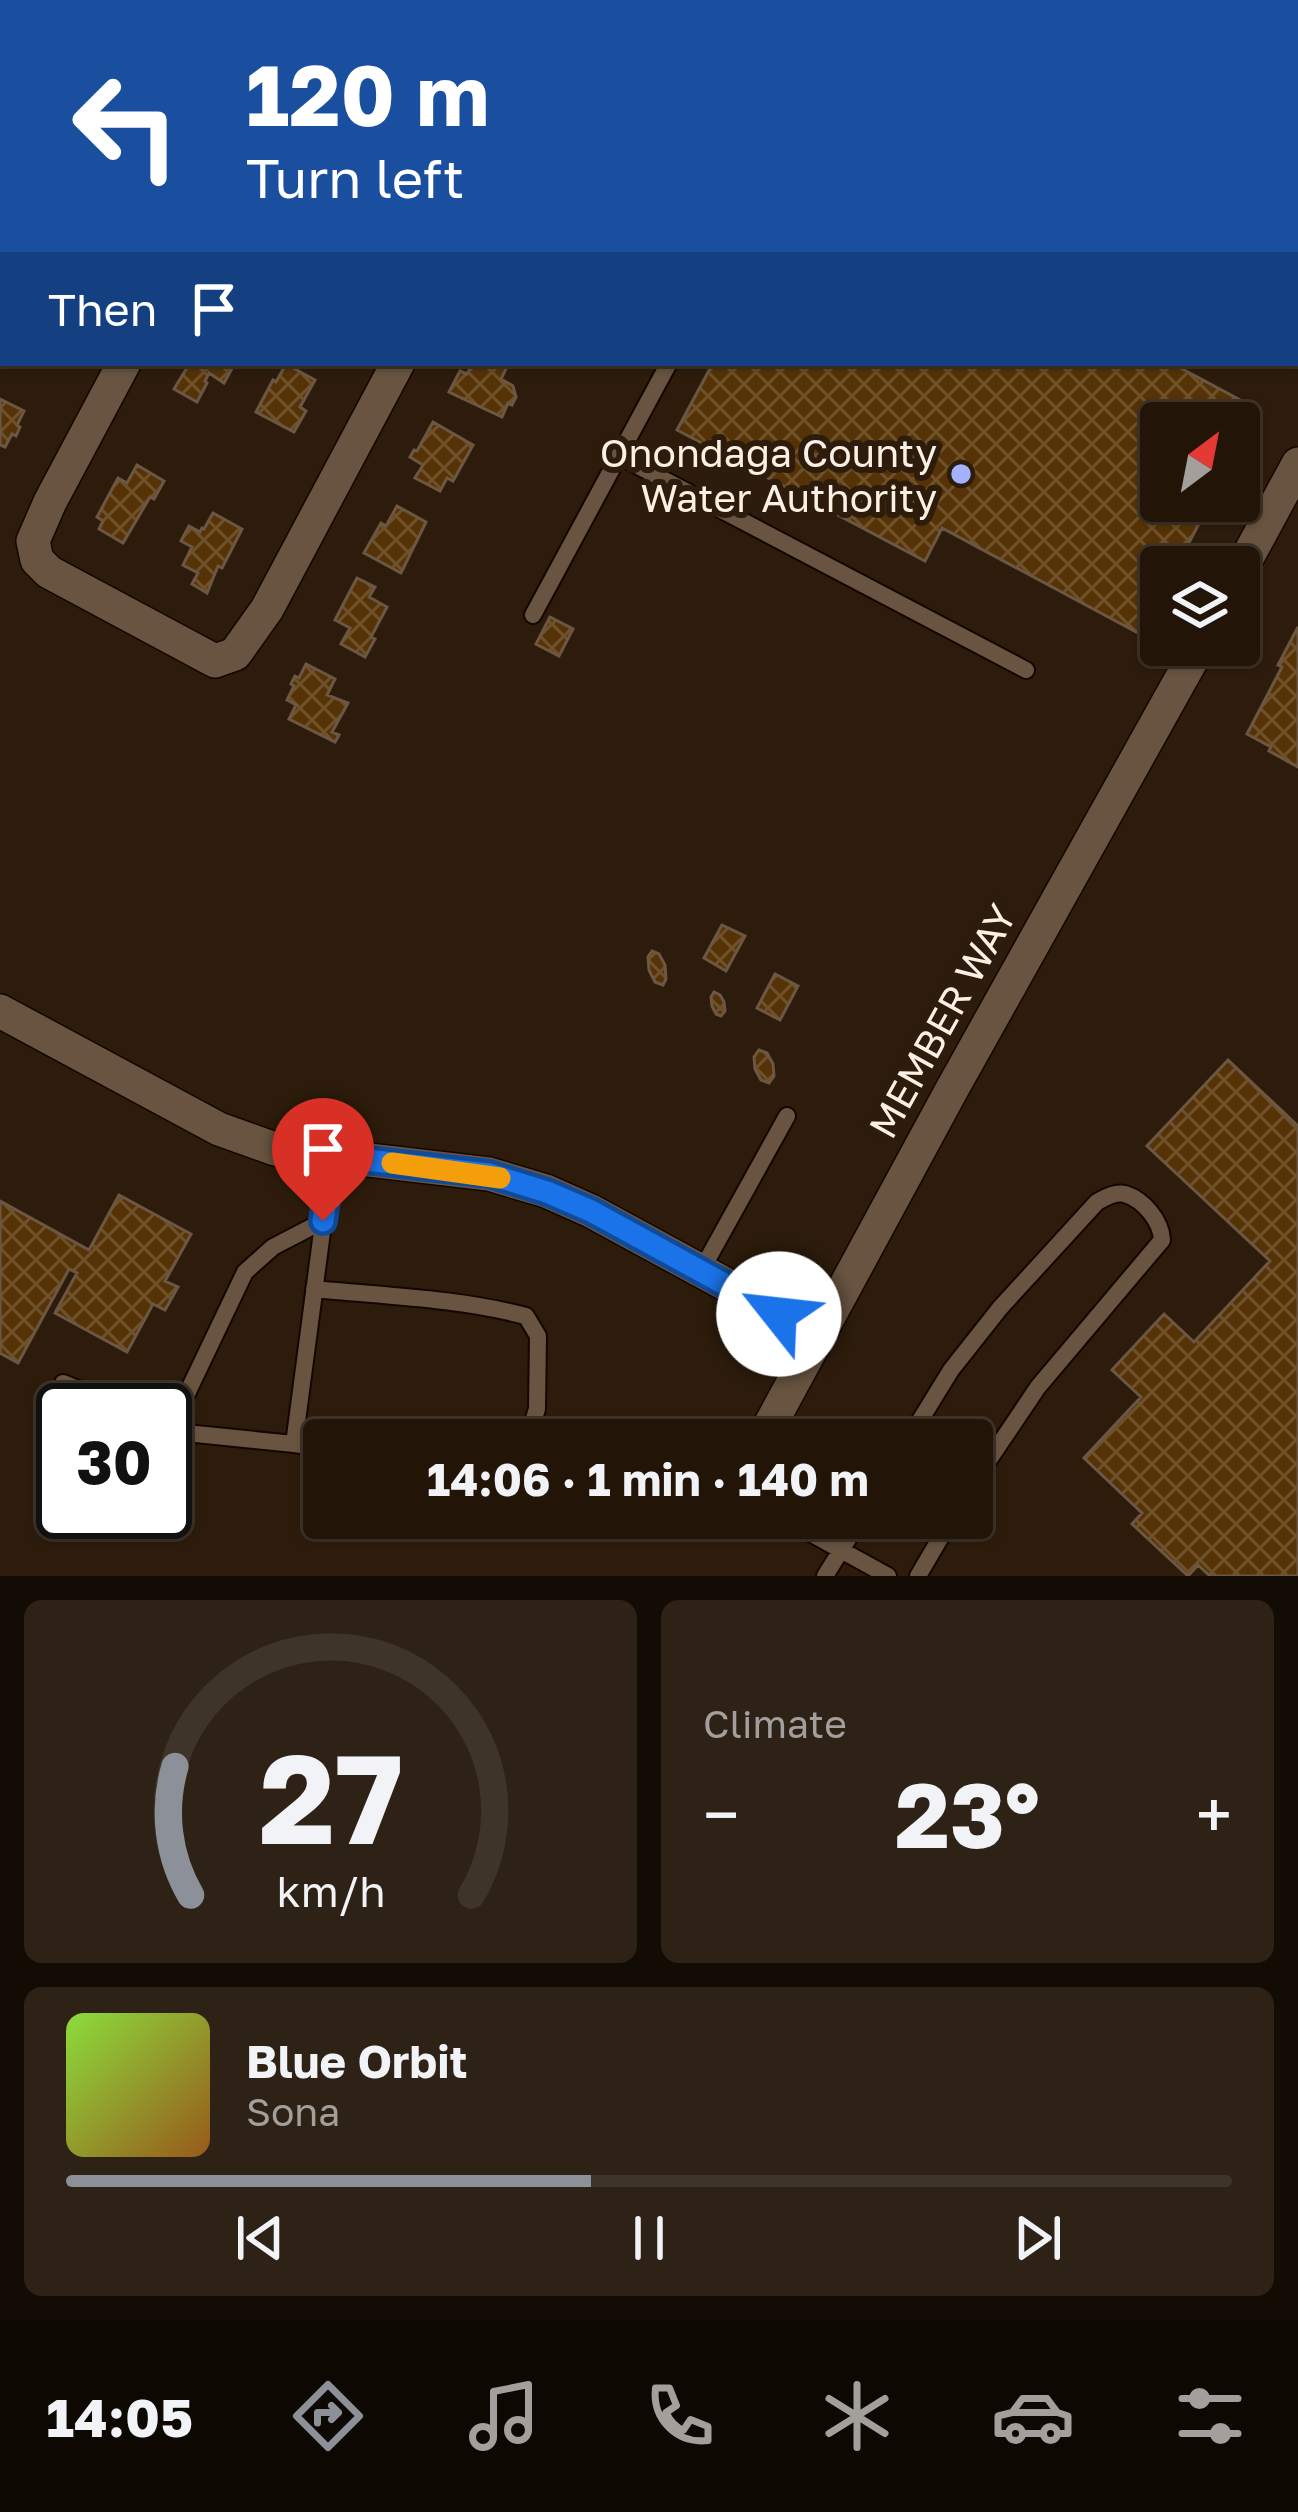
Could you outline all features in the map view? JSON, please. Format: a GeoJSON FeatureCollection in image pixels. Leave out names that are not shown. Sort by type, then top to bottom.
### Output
{"type":"FeatureCollection","features":[{"type":"Feature","properties":{"kind":"street"},"geometry":{"type":"LineString","coordinates":[[122,366],[50,502],[33,542],[37,560],[49,572],[215,661],[235,653],[267,609],[396,366]]}},
{"type":"Feature","properties":{"kind":"street"},"geometry":{"type":"LineString","coordinates":[[1254,546],[1298,464]]}},
{"type":"Feature","properties":{"kind":"street","name":"MEMBER WAY"},"geometry":{"type":"LineString","coordinates":[[773,1419],[1188,666]]}},
{"type":"Feature","properties":{"kind":"street"},"geometry":{"type":"LineString","coordinates":[[0,1010],[219,1129],[275,1149],[489,1174],[547,1192],[591,1211],[819,1336]]}},
{"type":"Feature","properties":{"kind":"lane"},"geometry":{"type":"LineString","coordinates":[[533,615],[666,366]]}},
{"type":"Feature","properties":{"kind":"lane"},"geometry":{"type":"LineString","coordinates":[[619,455],[1026,670]]}},
{"type":"Feature","properties":{"kind":"lane"},"geometry":{"type":"LineString","coordinates":[[701,1271],[788,1115]]}},
{"type":"Feature","properties":{"kind":"lane"},"geometry":{"type":"LineString","coordinates":[[294,1444],[332,1156]]}},
{"type":"Feature","properties":{"kind":"lane"},"geometry":{"type":"LineString","coordinates":[[921,1419],[951,1370],[1000,1308],[1097,1202],[1124,1194],[1136,1200],[1159,1223],[1162,1240],[1038,1387],[993,1453]]}},
{"type":"Feature","properties":{"kind":"lane"},"geometry":{"type":"LineString","coordinates":[[189,1383],[245,1271],[273,1247],[323,1221]]}},
{"type":"Feature","properties":{"kind":"lane"},"geometry":{"type":"LineString","coordinates":[[314,1289],[458,1303],[526,1316],[538,1336],[534,1419]]}},
{"type":"Feature","properties":{"kind":"lane"},"geometry":{"type":"LineString","coordinates":[[192,1434],[303,1445]]}},
{"type":"Feature","properties":{"kind":"lane"},"geometry":{"type":"LineString","coordinates":[[821,1539],[888,1576]]}},
{"type":"Feature","properties":{"kind":"lane"},"geometry":{"type":"LineString","coordinates":[[825,1576],[848,1539]]}},
{"type":"Feature","properties":{"kind":"lane"},"geometry":{"type":"LineString","coordinates":[[918,1576],[940,1539]]}},
{"type":"Feature","properties":{"kind":"building"},"geometry":{"type":"Polygon","coordinates":[[[188,366],[233,366],[224,383],[209,373],[197,402],[174,389],[188,366]]]}},
{"type":"Feature","properties":{"kind":"building"},"geometry":{"type":"Polygon","coordinates":[[[285,366],[315,380],[300,407],[306,411],[294,432],[256,412],[273,380],[285,366]]]}},
{"type":"Feature","properties":{"kind":"building"},"geometry":{"type":"Polygon","coordinates":[[[471,366],[508,366],[501,379],[513,386],[516,397],[502,417],[449,392],[460,371],[467,374],[471,366]]]}},
{"type":"Feature","properties":{"kind":"building","name":"Onondaga County Water Authority"},"geometry":{"type":"Polygon","coordinates":[[[711,366],[1177,366],[1244,402],[1140,402],[1140,522],[1200,522],[1187,546],[1140,546],[1140,634],[942,528],[925,561],[677,430],[711,366]]]}},
{"type":"Feature","properties":{"kind":"building"},"geometry":{"type":"Polygon","coordinates":[[[0,399],[24,411],[16,436],[12,434],[5,447],[0,445],[0,399]]]}},
{"type":"Feature","properties":{"kind":"building"},"geometry":{"type":"Polygon","coordinates":[[[433,422],[473,445],[453,481],[447,478],[440,491],[415,478],[423,465],[410,457],[433,422]]]}},
{"type":"Feature","properties":{"kind":"building"},"geometry":{"type":"Polygon","coordinates":[[[137,465],[164,481],[123,543],[99,529],[103,521],[97,517],[118,478],[127,483],[137,465]]]}},
{"type":"Feature","properties":{"kind":"building"},"geometry":{"type":"Polygon","coordinates":[[[397,506],[426,522],[401,573],[364,553],[397,506]]]}},
{"type":"Feature","properties":{"kind":"building"},"geometry":{"type":"Polygon","coordinates":[[[213,513],[242,529],[207,593],[192,584],[198,573],[183,565],[192,547],[181,541],[189,526],[200,532],[204,529],[213,513]]]}},
{"type":"Feature","properties":{"kind":"building"},"geometry":{"type":"Polygon","coordinates":[[[357,578],[375,587],[369,597],[387,607],[365,657],[341,644],[350,628],[335,620],[357,578]]]}},
{"type":"Feature","properties":{"kind":"building"},"geometry":{"type":"Polygon","coordinates":[[[550,617],[573,629],[559,656],[536,644],[550,617]]]}},
{"type":"Feature","properties":{"kind":"building"},"geometry":{"type":"Polygon","coordinates":[[[1298,627],[1298,767],[1247,734],[1298,627]]]}},
{"type":"Feature","properties":{"kind":"building"},"geometry":{"type":"Polygon","coordinates":[[[306,664],[335,679],[327,695],[348,703],[332,732],[339,735],[335,742],[289,719],[296,705],[287,700],[291,684],[306,664]]]}},
{"type":"Feature","properties":{"kind":"building"},"geometry":{"type":"Polygon","coordinates":[[[722,925],[745,936],[726,971],[704,958],[722,925]]]}},
{"type":"Feature","properties":{"kind":"building"},"geometry":{"type":"Polygon","coordinates":[[[652,951],[665,965],[663,985],[655,982],[649,970],[652,951]]]}},
{"type":"Feature","properties":{"kind":"building"},"geometry":{"type":"Polygon","coordinates":[[[775,974],[798,986],[780,1020],[757,1008],[775,974]]]}},
{"type":"Feature","properties":{"kind":"building"},"geometry":{"type":"Polygon","coordinates":[[[714,992],[724,1002],[721,1016],[712,1006],[714,992]]]}},
{"type":"Feature","properties":{"kind":"building"},"geometry":{"type":"Polygon","coordinates":[[[759,1050],[773,1064],[769,1083],[755,1069],[759,1050]]]}},
{"type":"Feature","properties":{"kind":"building"},"geometry":{"type":"Polygon","coordinates":[[[1228,1060],[1298,1126],[1298,1576],[1210,1576],[1198,1565],[1188,1576],[1132,1524],[1142,1513],[1084,1458],[1141,1397],[1112,1370],[1164,1314],[1194,1342],[1270,1261],[1147,1146],[1228,1060]]]}},
{"type":"Feature","properties":{"kind":"building"},"geometry":{"type":"Polygon","coordinates":[[[119,1195],[191,1234],[165,1281],[178,1287],[165,1310],[153,1304],[127,1352],[55,1313],[77,1273],[69,1269],[18,1363],[0,1353],[0,1201],[89,1250],[119,1195]]]}},
{"type":"Feature","properties":{"kind":"slow traffic"},"geometry":{"type":"LineString","coordinates":[[392,1163],[500,1178]]}},
{"type":"Feature","properties":{"kind":"place","name":"Onondaga County Water Authority"},"geometry":{"type":"Point","coordinates":[961,474]}},
{"type":"Feature","properties":{"kind":"route"},"geometry":{"type":"LineString","coordinates":[[323,1221],[332,1156],[489,1174],[591,1211],[779,1314]]}}]}
